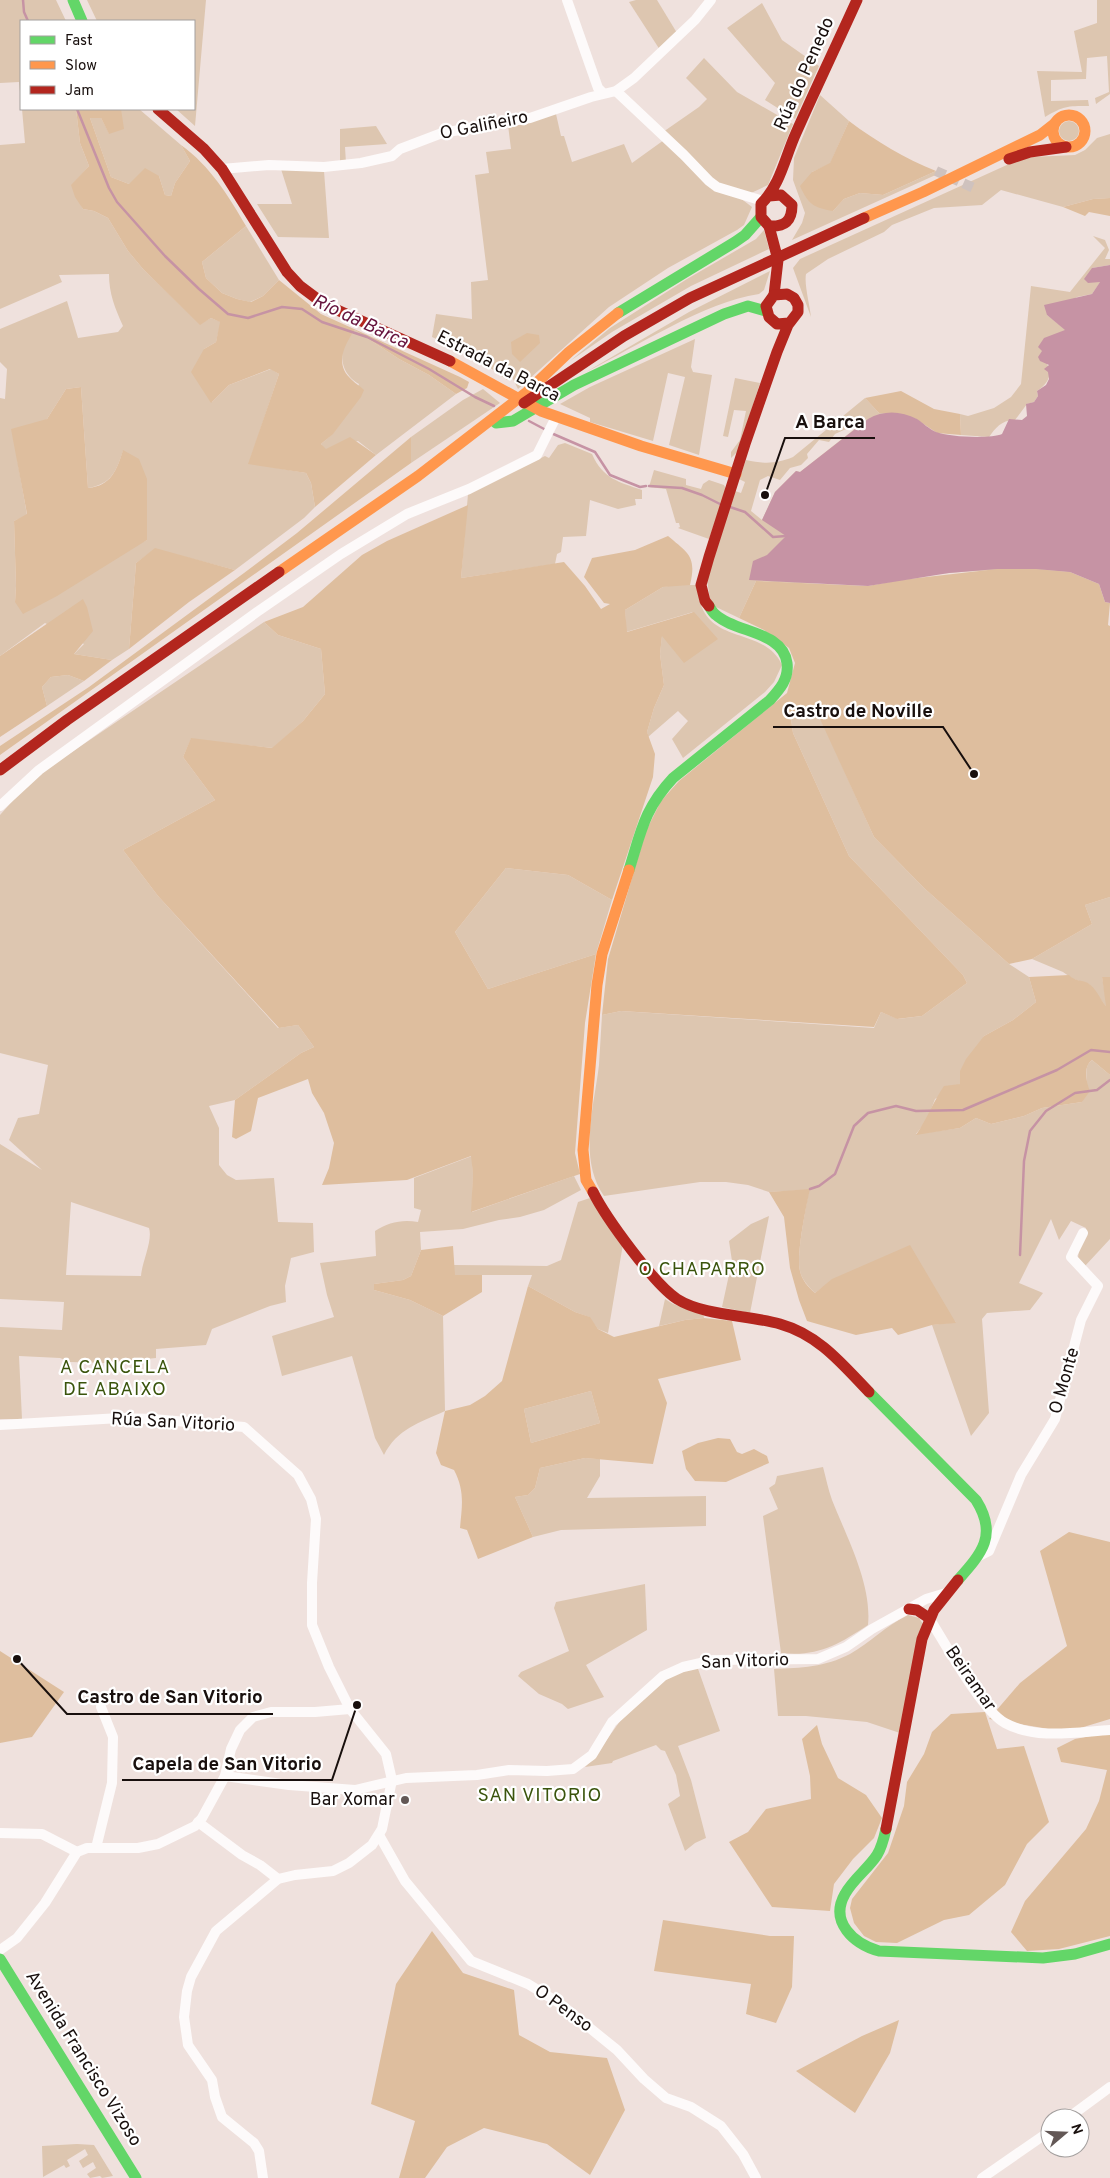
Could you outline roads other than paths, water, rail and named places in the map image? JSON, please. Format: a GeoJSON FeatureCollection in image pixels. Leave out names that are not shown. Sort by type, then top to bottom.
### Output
{"type":"FeatureCollection","features":[{"type":"Feature","properties":{"kind":"main road"},"geometry":{"type":"LineString","coordinates":[[73,0],[82,20]]}},
{"type":"Feature","properties":{"kind":"main road","name":"Rúa do Penedo"},"geometry":{"type":"LineString","coordinates":[[766,198],[786,163],[795,135],[858,0]]}},
{"type":"Feature","properties":{"kind":"main road","name":"Estrada da Barca"},"geometry":{"type":"LineString","coordinates":[[159,110],[204,149],[222,169],[279,262],[309,294],[344,314],[454,363],[510,396],[556,417],[736,474]]}},
{"type":"Feature","properties":{"kind":"main road"},"geometry":{"type":"LineString","coordinates":[[0,770],[75,714],[418,476],[646,323],[712,287],[923,192],[1040,135],[1061,117],[1070,115],[1080,118],[1084,124],[1085,132],[1081,142],[1073,146],[1030,152],[923,192]]}},
{"type":"Feature","properties":{"kind":"main road"},"geometry":{"type":"LineString","coordinates":[[1054,124],[1053,134],[1055,138],[1066,147]]}},
{"type":"Feature","properties":{"kind":"main road","name":"Rúa do Penedo"},"geometry":{"type":"LineString","coordinates":[[786,163],[789,200]]}},
{"type":"Feature","properties":{"kind":"main road"},"geometry":{"type":"LineString","coordinates":[[778,248],[785,225],[792,216],[792,205],[782,195],[766,198],[759,210],[761,217],[769,226],[778,248],[780,267],[792,296],[796,300],[797,316],[790,323],[774,360],[701,585],[708,607],[722,619],[775,642],[786,657],[788,673],[781,688],[770,700],[673,778],[652,802],[645,817],[602,954],[597,985],[583,1150],[586,1180],[606,1214],[653,1277],[668,1293],[687,1304],[780,1324],[817,1340],[976,1500],[985,1516],[987,1534],[979,1556],[946,1593],[929,1618],[922,1639],[891,1812],[879,1853],[846,1893],[841,1903],[842,1923],[846,1931],[858,1944],[879,1951],[1004,1957],[1053,1957],[1110,1944]]}},
{"type":"Feature","properties":{"kind":"main road"},"geometry":{"type":"LineString","coordinates":[[541,393],[569,352],[615,315],[735,242],[745,235],[761,217]]}},
{"type":"Feature","properties":{"kind":"main road"},"geometry":{"type":"LineString","coordinates":[[769,226],[785,225]]}},
{"type":"Feature","properties":{"kind":"main road"},"geometry":{"type":"LineString","coordinates":[[766,311],[768,302],[774,295],[780,267]]}},
{"type":"Feature","properties":{"kind":"main road"},"geometry":{"type":"LineString","coordinates":[[774,295],[783,293],[792,296]]}},
{"type":"Feature","properties":{"kind":"main road"},"geometry":{"type":"LineString","coordinates":[[504,418],[541,393],[610,367],[724,314],[748,306],[766,311],[773,322],[774,360]]}},
{"type":"Feature","properties":{"kind":"main road"},"geometry":{"type":"LineString","coordinates":[[773,322],[781,325],[790,323]]}},
{"type":"Feature","properties":{"kind":"main road"},"geometry":{"type":"LineString","coordinates":[[909,1609],[917,1610],[929,1618]]}},
{"type":"Feature","properties":{"kind":"main road","name":"Avenida Francisco Vizoso"},"geometry":{"type":"LineString","coordinates":[[0,1959],[136,2178]]}},
{"type":"Feature","properties":{"kind":"street"},"geometry":{"type":"LineString","coordinates":[[567,0],[598,88],[603,93]]}},
{"type":"Feature","properties":{"kind":"street","name":"O Galiñeiro"},"geometry":{"type":"LineString","coordinates":[[222,169],[269,165],[324,167],[361,163],[392,156],[400,149],[442,133],[530,118],[603,93],[616,91],[640,73],[695,20],[711,0]]}},
{"type":"Feature","properties":{"kind":"street"},"geometry":{"type":"LineString","coordinates":[[616,91],[684,155],[709,182],[717,186],[766,198]]}},
{"type":"Feature","properties":{"kind":"street"},"geometry":{"type":"LineString","coordinates":[[0,806],[39,770],[257,612],[341,554],[407,514],[469,489],[536,455],[556,417]]}},
{"type":"Feature","properties":{"kind":"street","name":"O Monte"},"geometry":{"type":"LineString","coordinates":[[1003,1516],[1021,1475],[1055,1419],[1081,1320],[1098,1286],[1071,1257],[1083,1233]]}},
{"type":"Feature","properties":{"kind":"street","name":"Rúa San Vitorio"},"geometry":{"type":"LineString","coordinates":[[0,1425],[120,1418],[183,1421],[244,1427],[298,1475],[311,1499],[316,1519],[312,1582],[312,1625],[329,1667],[350,1710],[386,1754],[392,1780]]}},
{"type":"Feature","properties":{"kind":"street"},"geometry":{"type":"LineString","coordinates":[[979,1556],[990,1551],[1003,1516],[985,1516]]}},
{"type":"Feature","properties":{"kind":"street","name":"San Vitorio"},"geometry":{"type":"LineString","coordinates":[[225,1776],[289,1785],[355,1790],[392,1780],[477,1776],[509,1770],[547,1771],[573,1769],[592,1754],[612,1722],[648,1688],[671,1672],[698,1662],[714,1660],[818,1659],[846,1647],[872,1629],[909,1609],[935,1596],[946,1593]]}},
{"type":"Feature","properties":{"kind":"street","name":"Beiramar"},"geometry":{"type":"LineString","coordinates":[[929,1618],[980,1698],[989,1710],[1004,1723],[1030,1732],[1051,1734],[1110,1730]]}},
{"type":"Feature","properties":{"kind":"street"},"geometry":{"type":"LineString","coordinates":[[96,1848],[112,1783],[113,1736],[101,1707]]}},
{"type":"Feature","properties":{"kind":"street"},"geometry":{"type":"LineString","coordinates":[[0,1950],[17,1938],[45,1903],[77,1852],[87,1848],[138,1848],[158,1844],[195,1826],[225,1776],[231,1749],[240,1730],[253,1717],[271,1712],[350,1710]]}},
{"type":"Feature","properties":{"kind":"street"},"geometry":{"type":"LineString","coordinates":[[263,2178],[259,2151],[254,2143],[222,2117],[215,2097],[212,2080],[188,2044],[184,2017],[187,1991],[191,1977],[216,1931],[278,1880],[333,1871],[349,1863],[372,1845],[382,1830],[392,1780]]}},
{"type":"Feature","properties":{"kind":"street"},"geometry":{"type":"LineString","coordinates":[[198,1822],[242,1855],[260,1865],[278,1880]]}},
{"type":"Feature","properties":{"kind":"street"},"geometry":{"type":"LineString","coordinates":[[0,1833],[42,1834],[77,1852]]}},
{"type":"Feature","properties":{"kind":"street","name":"O Penso"},"geometry":{"type":"LineString","coordinates":[[379,1835],[405,1881],[471,1961],[528,1984],[559,2003],[617,2050],[644,2079],[666,2098],[691,2107],[721,2126],[743,2154],[756,2178]]}},
{"type":"Feature","properties":{"kind":"street"},"geometry":{"type":"LineString","coordinates":[[1082,2108],[1110,2087]]}},
{"type":"Feature","properties":{"kind":"street"},"geometry":{"type":"LineString","coordinates":[[982,2178],[1040,2137]]}},
{"type":"Feature","properties":{"kind":"waterway","name":"Río da Barca"},"geometry":{"type":"LineString","coordinates":[[23,0],[24,12],[28,20]]}},
{"type":"Feature","properties":{"kind":"waterway","name":"Río da Barca"},"geometry":{"type":"LineString","coordinates":[[77,110],[109,188],[117,202],[165,256],[228,314],[248,318],[282,307],[302,309],[322,322],[367,337],[494,406]]}},
{"type":"Feature","properties":{"kind":"waterway","name":"Río da Barca"},"geometry":{"type":"LineString","coordinates":[[529,421],[546,430]]}},
{"type":"Feature","properties":{"kind":"waterway","name":"Río da Barca"},"geometry":{"type":"LineString","coordinates":[[551,433],[595,452],[610,475],[640,487],[646,486]]}},
{"type":"Feature","properties":{"kind":"waterway","name":"Río da Barca"},"geometry":{"type":"LineString","coordinates":[[649,486],[682,488],[720,504]]}},
{"type":"Feature","properties":{"kind":"waterway","name":"Río da Barca"},"geometry":{"type":"LineString","coordinates":[[730,507],[745,512],[773,537],[786,536]]}},
{"type":"Feature","properties":{"kind":"waterway"},"geometry":{"type":"LineString","coordinates":[[810,1189],[819,1186],[835,1174],[854,1126],[868,1113],[896,1106],[916,1111],[963,1110],[1057,1070],[1091,1050],[1110,1052]]}},
{"type":"Feature","properties":{"kind":"waterway"},"geometry":{"type":"LineString","coordinates":[[1020,1255],[1024,1161],[1030,1131],[1046,1111],[1075,1093],[1097,1090],[1110,1080]]}},
{"type":"Feature","properties":{"kind":"tunnel"},"geometry":{"type":"LineString","coordinates":[[936,171],[974,188]]}},
{"type":"Feature","properties":{"kind":"place","name":"A Barca"},"geometry":{"type":"Point","coordinates":[765,495]}},
{"type":"Feature","properties":{"kind":"place","name":"Castro de Noville"},"geometry":{"type":"Point","coordinates":[974,774]}},
{"type":"Feature","properties":{"kind":"place","name":"Castro de San Vitorio"},"geometry":{"type":"Point","coordinates":[17,1659]}},
{"type":"Feature","properties":{"kind":"place","name":"Capela de San Vitorio"},"geometry":{"type":"Point","coordinates":[357,1705]}},
{"type":"Feature","properties":{"kind":"place","name":"Bar Xomar"},"geometry":{"type":"Point","coordinates":[405,1800]}},
{"type":"Feature","properties":{"kind":"district","name":"O CHAPARRO"},"geometry":{"type":"Point","coordinates":[702,1270]}},
{"type":"Feature","properties":{"kind":"district","name":"A CANCELA DE ABAIXO"},"geometry":{"type":"Point","coordinates":[115,1379]}},
{"type":"Feature","properties":{"kind":"district","name":"SAN VITORIO"},"geometry":{"type":"Point","coordinates":[540,1796]}}]}
